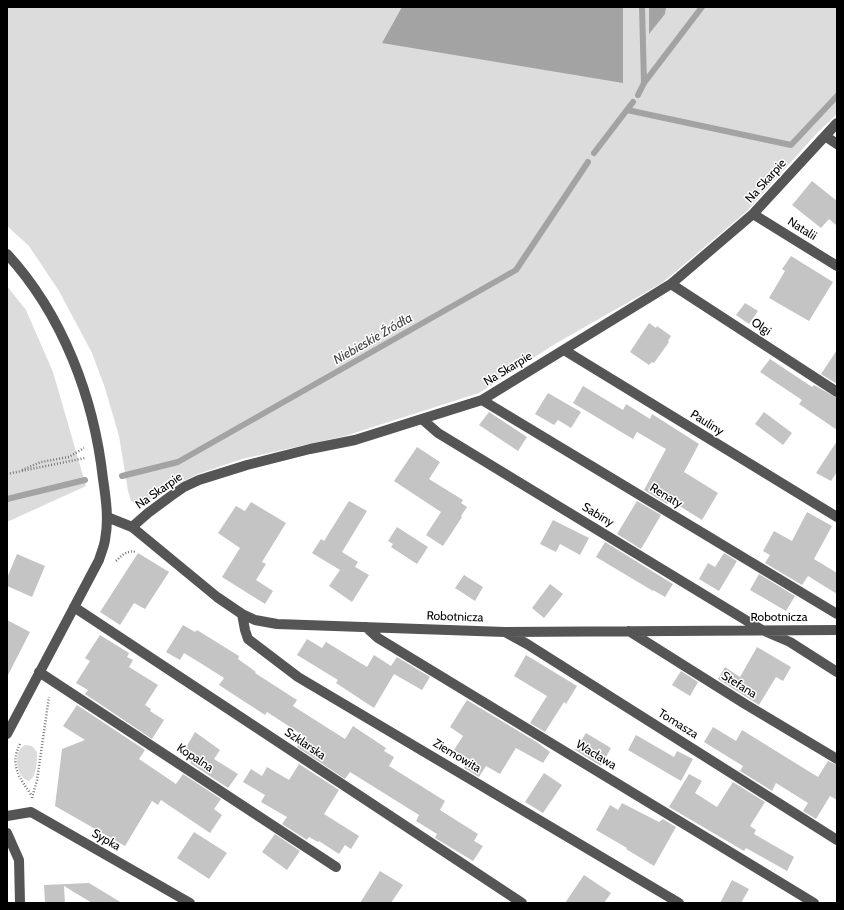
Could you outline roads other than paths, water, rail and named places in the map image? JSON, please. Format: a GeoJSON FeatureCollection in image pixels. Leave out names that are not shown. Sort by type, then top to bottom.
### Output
{"type":"FeatureCollection","features":[{"type":"Feature","properties":{"kind":"street","name":"Na Skarpie"},"geometry":{"type":"LineString","coordinates":[[132,527],[171,496],[198,480],[247,465],[310,449],[355,440],[482,400],[671,284],[753,214],[837,123]]}},
{"type":"Feature","properties":{"kind":"street"},"geometry":{"type":"LineString","coordinates":[[825,136],[837,144]]}},
{"type":"Feature","properties":{"kind":"street","name":"Natalii"},"geometry":{"type":"LineString","coordinates":[[753,214],[837,266]]}},
{"type":"Feature","properties":{"kind":"street"},"geometry":{"type":"LineString","coordinates":[[7,254],[42,300],[59,330],[74,362],[96,435],[102,464],[107,516],[105,540],[99,560],[7,734]]}},
{"type":"Feature","properties":{"kind":"street","name":"Olgi"},"geometry":{"type":"LineString","coordinates":[[671,284],[837,392]]}},
{"type":"Feature","properties":{"kind":"street","name":"Pauliny"},"geometry":{"type":"LineString","coordinates":[[564,350],[837,518]]}},
{"type":"Feature","properties":{"kind":"street","name":"Renaty"},"geometry":{"type":"LineString","coordinates":[[482,400],[837,614]]}},
{"type":"Feature","properties":{"kind":"street","name":"Sabiny"},"geometry":{"type":"LineString","coordinates":[[422,419],[438,433],[762,630],[790,642],[837,672]]}},
{"type":"Feature","properties":{"kind":"street","name":"Robotnicza"},"geometry":{"type":"LineString","coordinates":[[107,516],[132,527],[217,597],[242,614],[255,620],[277,624],[504,632],[837,630]]}},
{"type":"Feature","properties":{"kind":"street","name":"Szklarska"},"geometry":{"type":"LineString","coordinates":[[74,607],[522,903]]}},
{"type":"Feature","properties":{"kind":"street","name":"Ziemowita"},"geometry":{"type":"LineString","coordinates":[[242,614],[248,639],[298,677],[679,903]]}},
{"type":"Feature","properties":{"kind":"street","name":"Wacława"},"geometry":{"type":"LineString","coordinates":[[366,627],[384,642],[814,903]]}},
{"type":"Feature","properties":{"kind":"street","name":"Stefana"},"geometry":{"type":"LineString","coordinates":[[629,631],[745,704],[837,759]]}},
{"type":"Feature","properties":{"kind":"street","name":"Tomasza"},"geometry":{"type":"LineString","coordinates":[[504,632],[527,644],[837,840]]}},
{"type":"Feature","properties":{"kind":"street","name":"Kopalna"},"geometry":{"type":"LineString","coordinates":[[39,672],[336,866]]}},
{"type":"Feature","properties":{"kind":"street","name":"Sypka"},"geometry":{"type":"LineString","coordinates":[[7,816],[31,812],[190,903]]}},
{"type":"Feature","properties":{"kind":"street"},"geometry":{"type":"LineString","coordinates":[[7,833],[18,860],[20,903]]}},
{"type":"Feature","properties":{"kind":"waterway"},"geometry":{"type":"LineString","coordinates":[[642,7],[644,83]]}},
{"type":"Feature","properties":{"kind":"waterway","name":"Niebieskie Źródła"},"geometry":{"type":"LineString","coordinates":[[638,95],[644,83],[702,7]]}},
{"type":"Feature","properties":{"kind":"waterway"},"geometry":{"type":"LineString","coordinates":[[627,110],[791,145],[837,96]]}},
{"type":"Feature","properties":{"kind":"waterway","name":"Niebieskie Źródła"},"geometry":{"type":"LineString","coordinates":[[594,153],[633,102]]}},
{"type":"Feature","properties":{"kind":"waterway","name":"Niebieskie Źródła"},"geometry":{"type":"LineString","coordinates":[[122,476],[178,462],[516,270],[588,162]]}},
{"type":"Feature","properties":{"kind":"waterway","name":"Niebieskie Źródła"},"geometry":{"type":"LineString","coordinates":[[7,499],[85,480]]}}]}
